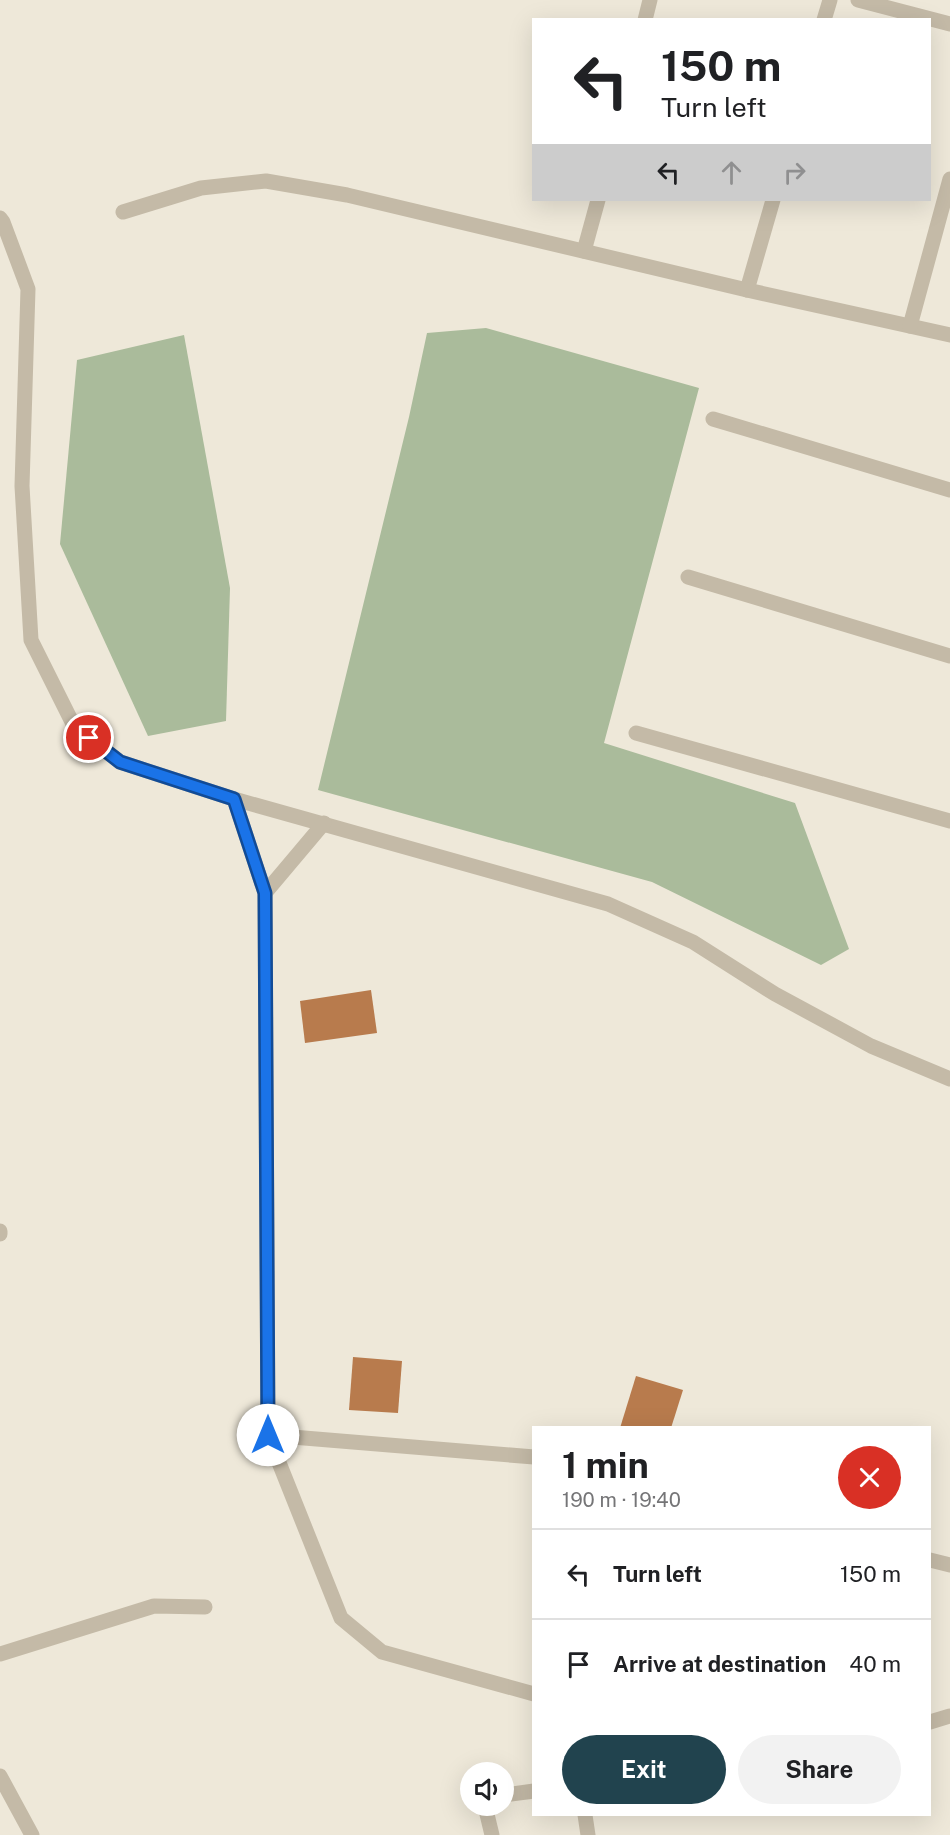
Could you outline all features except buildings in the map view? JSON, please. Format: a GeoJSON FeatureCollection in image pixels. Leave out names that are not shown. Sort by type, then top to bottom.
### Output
{"type":"FeatureCollection","features":[{"type":"Feature","properties":{"kind":"street"},"geometry":{"type":"LineString","coordinates":[[646,18],[651,0]]}},
{"type":"Feature","properties":{"kind":"street"},"geometry":{"type":"LineString","coordinates":[[825,18],[830,0]]}},
{"type":"Feature","properties":{"kind":"street"},"geometry":{"type":"LineString","coordinates":[[858,0],[927,18]]}},
{"type":"Feature","properties":{"kind":"street"},"geometry":{"type":"LineString","coordinates":[[931,19],[950,24]]}},
{"type":"Feature","properties":{"kind":"street"},"geometry":{"type":"LineString","coordinates":[[910,326],[950,179]]}},
{"type":"Feature","properties":{"kind":"street"},"geometry":{"type":"LineString","coordinates":[[123,212],[201,188],[266,181],[347,195],[747,290],[950,335]]}},
{"type":"Feature","properties":{"kind":"street"},"geometry":{"type":"LineString","coordinates":[[584,251],[598,201]]}},
{"type":"Feature","properties":{"kind":"street"},"geometry":{"type":"LineString","coordinates":[[747,290],[773,201]]}},
{"type":"Feature","properties":{"kind":"street"},"geometry":{"type":"LineString","coordinates":[[0,218],[28,289],[22,486],[31,640],[74,726],[120,762],[234,799],[608,904],[693,942],[775,994],[871,1046],[950,1079]]}},
{"type":"Feature","properties":{"kind":"street"},"geometry":{"type":"LineString","coordinates":[[713,419],[950,490]]}},
{"type":"Feature","properties":{"kind":"street"},"geometry":{"type":"LineString","coordinates":[[688,577],[950,656]]}},
{"type":"Feature","properties":{"kind":"street"},"geometry":{"type":"LineString","coordinates":[[636,733],[950,821]]}},
{"type":"Feature","properties":{"kind":"street"},"geometry":{"type":"LineString","coordinates":[[234,799],[265,893],[268,1435],[341,1618],[382,1652],[532,1693]]}},
{"type":"Feature","properties":{"kind":"street"},"geometry":{"type":"LineString","coordinates":[[265,893],[324,823]]}},
{"type":"Feature","properties":{"kind":"street"},"geometry":{"type":"LineString","coordinates":[[268,1435],[532,1457]]}},
{"type":"Feature","properties":{"kind":"street"},"geometry":{"type":"LineString","coordinates":[[931,1560],[950,1565]]}},
{"type":"Feature","properties":{"kind":"street"},"geometry":{"type":"LineString","coordinates":[[0,1654],[154,1605],[205,1607]]}},
{"type":"Feature","properties":{"kind":"street"},"geometry":{"type":"LineString","coordinates":[[931,1722],[950,1716]]}},
{"type":"Feature","properties":{"kind":"street"},"geometry":{"type":"LineString","coordinates":[[0,1776],[32,1835]]}},
{"type":"Feature","properties":{"kind":"street"},"geometry":{"type":"LineString","coordinates":[[514,1794],[532,1791]]}},
{"type":"Feature","properties":{"kind":"street"},"geometry":{"type":"LineString","coordinates":[[487,1816],[492,1835]]}},
{"type":"Feature","properties":{"kind":"street"},"geometry":{"type":"LineString","coordinates":[[585,1816],[588,1835]]}},
{"type":"Feature","properties":{"kind":"green space"},"geometry":{"type":"Polygon","coordinates":[[[486,328],[699,388],[604,743],[795,803],[849,949],[821,965],[652,882],[318,790],[409,417],[427,333],[486,328]]]}},
{"type":"Feature","properties":{"kind":"green space"},"geometry":{"type":"Polygon","coordinates":[[[184,335],[230,588],[226,721],[148,736],[60,544],[77,360],[184,335]]]}},
{"type":"Feature","properties":{"kind":"route"},"geometry":{"type":"LineString","coordinates":[[89,738],[120,762],[234,799],[265,893],[268,1435]]}}]}
